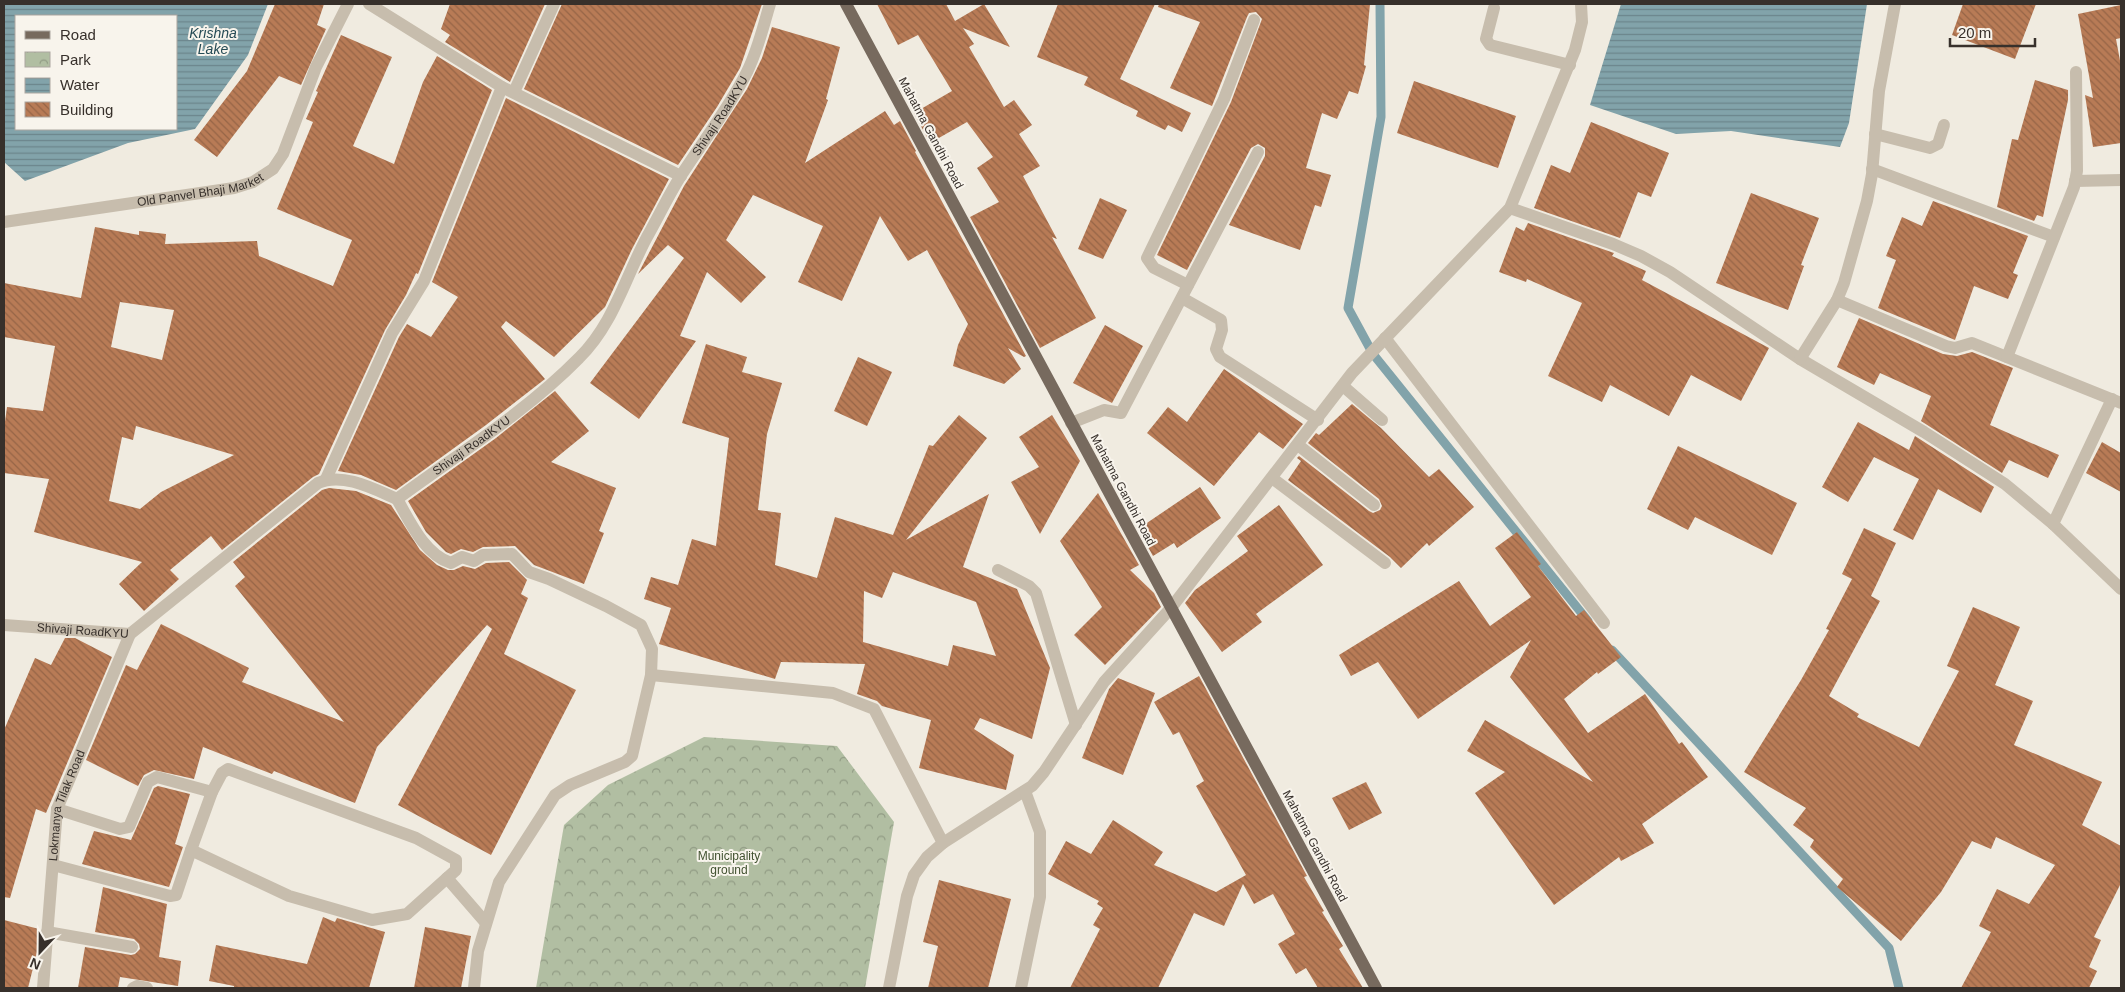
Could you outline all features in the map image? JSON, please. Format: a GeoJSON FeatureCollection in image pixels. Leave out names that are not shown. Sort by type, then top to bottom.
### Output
{"type":"FeatureCollection","features":[{"type":"Feature","properties":{"kind":"main road","name":"Mahatma Gandhi Road"},"geometry":{"type":"LineString","coordinates":[[846,4],[1376,988]]}},
{"type":"Feature","properties":{"kind":"street","name":"Old Panvel Bhaji Market"},"geometry":{"type":"LineString","coordinates":[[4,222],[234,188],[253,182],[273,169],[283,154],[316,67],[348,4]]}},
{"type":"Feature","properties":{"kind":"street"},"geometry":{"type":"LineString","coordinates":[[369,4],[508,89],[681,176]]}},
{"type":"Feature","properties":{"kind":"street"},"geometry":{"type":"LineString","coordinates":[[474,988],[478,951],[499,882],[554,795],[570,785],[625,762],[632,756],[651,675],[652,650],[641,626],[606,606],[550,579],[529,572],[512,554],[482,555],[474,561],[462,557],[451,562],[441,560],[413,528],[397,499],[362,484],[326,479],[392,333],[424,281],[508,89],[554,4]]}},
{"type":"Feature","properties":{"kind":"street","name":"Shivaji RoadKYU"},"geometry":{"type":"LineString","coordinates":[[397,499],[560,377],[594,342],[608,320],[642,246],[681,176],[725,111],[747,72],[755,55],[770,4]]}},
{"type":"Feature","properties":{"kind":"street"},"geometry":{"type":"LineString","coordinates":[[889,988],[907,896],[914,875],[927,857],[943,844],[1026,790],[1044,772],[1104,682],[1171,608],[1343,386],[1385,338],[1510,208],[1576,50],[1582,22],[1581,4]]}},
{"type":"Feature","properties":{"kind":"street"},"geometry":{"type":"LineString","coordinates":[[1800,359],[1837,300],[1844,283],[1867,201],[1883,61],[1895,4]]}},
{"type":"Feature","properties":{"kind":"street"},"geometry":{"type":"LineString","coordinates":[[1494,8],[1486,39],[1490,45],[1570,65]]}},
{"type":"Feature","properties":{"kind":"street"},"geometry":{"type":"LineString","coordinates":[[1188,286],[1154,268],[1147,258],[1224,99],[1254,20]]}},
{"type":"Feature","properties":{"kind":"street"},"geometry":{"type":"LineString","coordinates":[[2007,357],[2075,181],[2076,72]]}},
{"type":"Feature","properties":{"kind":"street"},"geometry":{"type":"LineString","coordinates":[[1875,134],[1930,148],[1938,144],[1944,125]]}},
{"type":"Feature","properties":{"kind":"street"},"geometry":{"type":"LineString","coordinates":[[1071,423],[1104,410],[1121,413],[1258,152]]}},
{"type":"Feature","properties":{"kind":"street"},"geometry":{"type":"LineString","coordinates":[[1872,169],[2054,237]]}},
{"type":"Feature","properties":{"kind":"street"},"geometry":{"type":"LineString","coordinates":[[2075,181],[2121,180]]}},
{"type":"Feature","properties":{"kind":"street"},"geometry":{"type":"LineString","coordinates":[[1510,208],[1641,256],[1670,272],[1800,359],[1924,432],[2005,484],[2053,524],[2121,589]]}},
{"type":"Feature","properties":{"kind":"street"},"geometry":{"type":"LineString","coordinates":[[1182,298],[1221,320],[1222,330],[1216,349],[1220,357],[1318,420]]}},
{"type":"Feature","properties":{"kind":"street"},"geometry":{"type":"LineString","coordinates":[[1837,300],[1946,346],[1955,348],[1972,343],[2117,401],[2053,524]]}},
{"type":"Feature","properties":{"kind":"street"},"geometry":{"type":"LineString","coordinates":[[1385,338],[1604,623]]}},
{"type":"Feature","properties":{"kind":"street"},"geometry":{"type":"LineString","coordinates":[[1343,386],[1382,420]]}},
{"type":"Feature","properties":{"kind":"street"},"geometry":{"type":"LineString","coordinates":[[1298,445],[1374,505]]}},
{"type":"Feature","properties":{"kind":"street"},"geometry":{"type":"LineString","coordinates":[[1272,478],[1385,563]]}},
{"type":"Feature","properties":{"kind":"street","name":"Shivaji RoadKYU"},"geometry":{"type":"LineString","coordinates":[[4,625],[130,634],[318,483],[326,479]]}},
{"type":"Feature","properties":{"kind":"street"},"geometry":{"type":"LineString","coordinates":[[998,570],[1029,586],[1036,593],[1076,725]]}},
{"type":"Feature","properties":{"kind":"street","name":"Lokmanya Tilak Road"},"geometry":{"type":"LineString","coordinates":[[43,988],[58,809],[130,634]]}},
{"type":"Feature","properties":{"kind":"street"},"geometry":{"type":"LineString","coordinates":[[651,675],[833,693],[874,709],[943,844]]}},
{"type":"Feature","properties":{"kind":"street"},"geometry":{"type":"LineString","coordinates":[[53,865],[170,896],[176,895],[191,850],[212,792],[222,773],[228,769],[416,838],[456,860],[456,870],[406,914],[389,919],[372,920],[289,896],[191,850]]}},
{"type":"Feature","properties":{"kind":"street"},"geometry":{"type":"LineString","coordinates":[[58,809],[120,830],[129,827],[148,782],[156,777],[212,792]]}},
{"type":"Feature","properties":{"kind":"street"},"geometry":{"type":"LineString","coordinates":[[1021,988],[1040,897],[1040,832],[1026,790]]}},
{"type":"Feature","properties":{"kind":"street"},"geometry":{"type":"LineString","coordinates":[[447,878],[486,923]]}},
{"type":"Feature","properties":{"kind":"street"},"geometry":{"type":"LineString","coordinates":[[47,932],[132,947]]}},
{"type":"Feature","properties":{"kind":"street"},"geometry":{"type":"LineString","coordinates":[[133,988],[137,986],[147,988]]}},
{"type":"Feature","properties":{"kind":"green space","name":"Municipality ground"},"geometry":{"type":"Polygon","coordinates":[[[704,737],[837,746],[894,822],[865,988],[536,988],[564,825],[608,785],[704,737]]]}},
{"type":"Feature","properties":{"kind":"water","name":"Krishna Lake"},"geometry":{"type":"Polygon","coordinates":[[[4,4],[268,4],[248,55],[195,129],[128,143],[25,181],[4,162],[4,4]]]}},
{"type":"Feature","properties":{"kind":"water"},"geometry":{"type":"Polygon","coordinates":[[[1621,4],[1867,4],[1849,123],[1840,147],[1731,131],[1676,134],[1590,105],[1621,4]]]}},
{"type":"Feature","properties":{"kind":"building"},"geometry":{"type":"Polygon","coordinates":[[[275,4],[324,4],[317,25],[326,29],[301,85],[279,76],[217,157],[194,140],[247,71],[275,4]]]}},
{"type":"Feature","properties":{"kind":"building"},"geometry":{"type":"Polygon","coordinates":[[[450,4],[545,4],[510,82],[445,42],[450,35],[441,29],[450,4]]]}},
{"type":"Feature","properties":{"kind":"building"},"geometry":{"type":"Polygon","coordinates":[[[562,4],[762,4],[740,68],[717,107],[678,165],[524,89],[562,4]]]}},
{"type":"Feature","properties":{"kind":"building"},"geometry":{"type":"Polygon","coordinates":[[[877,4],[946,4],[955,21],[984,4],[1010,47],[963,28],[974,44],[969,47],[1004,107],[1014,100],[1032,125],[1019,134],[1040,166],[1023,176],[1057,239],[1052,237],[1096,318],[1040,348],[970,217],[999,202],[977,168],[993,157],[967,122],[930,143],[914,113],[952,91],[918,35],[898,45],[877,4]]]}},
{"type":"Feature","properties":{"kind":"building"},"geometry":{"type":"Polygon","coordinates":[[[1058,4],[1155,4],[1120,79],[1191,113],[1182,132],[1168,125],[1165,130],[1136,116],[1138,111],[1084,85],[1088,77],[1037,57],[1058,4]]]}},
{"type":"Feature","properties":{"kind":"building"},"geometry":{"type":"Polygon","coordinates":[[[1159,4],[1370,4],[1364,65],[1366,66],[1358,94],[1349,91],[1337,119],[1322,113],[1306,168],[1331,175],[1321,207],[1315,205],[1300,250],[1229,225],[1265,156],[1265,148],[1258,144],[1251,148],[1187,270],[1157,255],[1231,102],[1262,19],[1256,12],[1249,13],[1212,106],[1170,88],[1200,22],[1158,7],[1159,4]]]}},
{"type":"Feature","properties":{"kind":"building"},"geometry":{"type":"Polygon","coordinates":[[[1963,4],[2036,4],[2015,59],[1952,35],[1963,4]]]}},
{"type":"Feature","properties":{"kind":"building"},"geometry":{"type":"Polygon","coordinates":[[[2121,5],[2121,38],[2116,39],[2121,66],[2121,143],[2093,147],[2085,95],[2093,98],[2078,14],[2121,5]]]}},
{"type":"Feature","properties":{"kind":"building"},"geometry":{"type":"Polygon","coordinates":[[[772,27],[840,47],[826,99],[828,100],[805,163],[885,111],[894,125],[900,121],[1026,356],[1024,357],[1008,348],[1021,369],[1004,384],[953,366],[958,345],[968,324],[927,250],[908,261],[880,216],[842,301],[798,282],[823,226],[753,195],[726,240],[766,277],[741,303],[707,272],[680,336],[696,341],[639,419],[590,383],[684,258],[668,245],[638,274],[684,186],[747,89],[762,58],[772,27]]]}},
{"type":"Feature","properties":{"kind":"building"},"geometry":{"type":"Polygon","coordinates":[[[341,35],[392,57],[353,146],[394,164],[423,82],[437,56],[492,90],[418,274],[416,273],[406,295],[385,330],[319,474],[222,550],[211,536],[170,570],[179,579],[144,611],[119,584],[142,562],[34,532],[49,479],[4,473],[4,429],[7,407],[43,411],[55,346],[4,337],[4,283],[81,298],[95,227],[139,235],[139,231],[166,234],[165,244],[257,241],[259,256],[333,286],[352,240],[277,209],[313,122],[306,119],[318,92],[316,91],[341,35]],[[120,302],[111,347],[162,360],[174,310],[120,302]],[[136,426],[133,440],[122,437],[109,501],[140,509],[161,492],[234,455],[136,426]]]}},
{"type":"Feature","properties":{"kind":"building"},"geometry":{"type":"Polygon","coordinates":[[[2035,80],[2068,90],[2068,100],[2043,217],[2037,215],[2034,221],[1997,207],[2012,139],[2018,140],[2035,80]]]}},
{"type":"Feature","properties":{"kind":"building"},"geometry":{"type":"Polygon","coordinates":[[[1414,81],[1516,116],[1498,168],[1397,133],[1414,81]]]}},
{"type":"Feature","properties":{"kind":"building"},"geometry":{"type":"Polygon","coordinates":[[[506,98],[669,179],[632,249],[605,307],[554,357],[506,321],[501,327],[545,379],[486,425],[396,490],[361,475],[338,471],[399,337],[407,324],[431,337],[458,297],[432,282],[506,98]]]}},
{"type":"Feature","properties":{"kind":"building"},"geometry":{"type":"Polygon","coordinates":[[[1591,122],[1669,153],[1651,197],[1638,192],[1620,238],[1534,208],[1551,165],[1570,173],[1591,122]]]}},
{"type":"Feature","properties":{"kind":"building"},"geometry":{"type":"Polygon","coordinates":[[[1751,193],[1819,218],[1801,265],[1804,266],[1788,310],[1716,283],[1751,193]]]}},
{"type":"Feature","properties":{"kind":"building"},"geometry":{"type":"Polygon","coordinates":[[[1100,198],[1127,210],[1103,259],[1078,249],[1100,198]]]}},
{"type":"Feature","properties":{"kind":"building"},"geometry":{"type":"Polygon","coordinates":[[[1933,201],[2028,236],[2013,273],[2018,275],[2008,299],[1974,286],[1955,340],[1878,308],[1896,260],[1886,256],[1902,217],[1922,226],[1933,201]]]}},
{"type":"Feature","properties":{"kind":"building"},"geometry":{"type":"Polygon","coordinates":[[[1528,223],[1614,253],[1612,256],[1646,271],[1642,280],[1769,348],[1741,401],[1691,375],[1669,416],[1610,385],[1602,402],[1548,376],[1582,303],[1527,279],[1526,282],[1499,272],[1516,227],[1524,231],[1528,223]]]}},
{"type":"Feature","properties":{"kind":"building"},"geometry":{"type":"Polygon","coordinates":[[[1859,318],[1943,354],[1957,356],[1972,352],[2013,368],[1990,425],[2059,455],[2048,478],[2009,460],[2002,473],[1921,421],[1931,396],[1880,373],[1874,385],[1837,367],[1859,318]]]}},
{"type":"Feature","properties":{"kind":"building"},"geometry":{"type":"Polygon","coordinates":[[[1105,325],[1143,346],[1112,403],[1073,383],[1105,325]]]}},
{"type":"Feature","properties":{"kind":"building"},"geometry":{"type":"Polygon","coordinates":[[[706,344],[747,357],[742,372],[782,383],[767,434],[758,510],[781,513],[775,565],[817,578],[835,517],[893,535],[929,445],[933,446],[959,415],[987,438],[906,540],[989,494],[963,567],[1017,589],[1050,668],[1032,739],[980,718],[974,729],[1014,755],[1006,790],[919,768],[931,720],[882,706],[877,701],[857,694],[865,664],[781,662],[775,679],[659,644],[671,608],[644,599],[651,577],[678,585],[692,539],[716,546],[729,438],[682,423],[706,344]],[[893,572],[882,598],[864,591],[863,642],[948,666],[953,645],[996,656],[976,602],[893,572]]]}},
{"type":"Feature","properties":{"kind":"building"},"geometry":{"type":"Polygon","coordinates":[[[858,357],[892,372],[867,426],[834,411],[858,357]]]}},
{"type":"Feature","properties":{"kind":"building"},"geometry":{"type":"Polygon","coordinates":[[[1224,369],[1303,424],[1283,449],[1259,432],[1214,486],[1147,433],[1168,407],[1187,422],[1224,369]]]}},
{"type":"Feature","properties":{"kind":"building"},"geometry":{"type":"Polygon","coordinates":[[[555,391],[589,431],[551,462],[616,488],[599,531],[604,533],[584,584],[534,565],[515,546],[483,547],[473,552],[461,549],[451,554],[446,552],[426,532],[408,501],[496,438],[555,391]]]}},
{"type":"Feature","properties":{"kind":"building"},"geometry":{"type":"Polygon","coordinates":[[[1352,404],[1381,428],[1429,477],[1439,469],[1474,507],[1429,546],[1427,543],[1401,568],[1390,557],[1288,480],[1301,461],[1297,458],[1299,456],[1369,511],[1373,513],[1380,510],[1382,506],[1379,499],[1308,443],[1316,433],[1319,435],[1352,404]]]}},
{"type":"Feature","properties":{"kind":"building"},"geometry":{"type":"Polygon","coordinates":[[[1052,415],[1080,461],[1040,534],[1011,482],[1039,467],[1019,437],[1052,415]]]}},
{"type":"Feature","properties":{"kind":"building"},"geometry":{"type":"Polygon","coordinates":[[[1858,422],[1909,450],[1915,436],[1994,487],[1981,513],[1938,489],[1913,540],[1893,530],[1919,479],[1874,457],[1848,502],[1822,487],[1858,422]]]}},
{"type":"Feature","properties":{"kind":"building"},"geometry":{"type":"Polygon","coordinates":[[[2102,442],[2121,453],[2121,492],[2086,473],[2102,442]]]}},
{"type":"Feature","properties":{"kind":"building"},"geometry":{"type":"Polygon","coordinates":[[[1678,446],[1797,503],[1772,555],[1695,517],[1688,530],[1647,509],[1678,446]]]}},
{"type":"Feature","properties":{"kind":"building"},"geometry":{"type":"Polygon","coordinates":[[[1200,487],[1221,518],[1177,548],[1174,543],[1153,556],[1138,529],[1200,487]]]}},
{"type":"Feature","properties":{"kind":"building"},"geometry":{"type":"Polygon","coordinates":[[[329,488],[356,491],[391,505],[420,550],[437,565],[448,570],[454,570],[463,566],[475,569],[486,563],[509,562],[527,580],[521,594],[528,598],[504,654],[576,690],[491,855],[398,805],[492,629],[487,625],[377,747],[355,803],[274,771],[272,774],[203,747],[194,779],[154,770],[144,775],[138,786],[86,760],[126,665],[137,670],[161,624],[249,668],[242,682],[344,722],[235,586],[245,577],[233,562],[322,490],[329,488]]]}},
{"type":"Feature","properties":{"kind":"building"},"geometry":{"type":"Polygon","coordinates":[[[1098,493],[1139,565],[1130,570],[1154,593],[1161,607],[1105,665],[1074,635],[1102,607],[1060,541],[1098,493]]]}},
{"type":"Feature","properties":{"kind":"building"},"geometry":{"type":"Polygon","coordinates":[[[1279,505],[1323,565],[1256,614],[1262,622],[1222,652],[1185,603],[1195,590],[1248,551],[1237,536],[1279,505]]]}},
{"type":"Feature","properties":{"kind":"building"},"geometry":{"type":"Polygon","coordinates":[[[1864,528],[1896,543],[1871,596],[1880,601],[1829,696],[1859,714],[1857,717],[1919,747],[1959,671],[1947,666],[1973,607],[2020,627],[1995,685],[2033,701],[2014,745],[2102,782],[2082,825],[2121,846],[2121,883],[2094,937],[2101,940],[2089,967],[2097,971],[2089,988],[1961,988],[1991,932],[1979,926],[1997,889],[2029,904],[2055,865],[1996,837],[1991,849],[1972,841],[1941,892],[1901,941],[1837,887],[1843,879],[1810,847],[1814,840],[1793,825],[1806,808],[1744,772],[1801,680],[1829,630],[1826,629],[1852,579],[1842,574],[1864,528]]]}},
{"type":"Feature","properties":{"kind":"building"},"geometry":{"type":"Polygon","coordinates":[[[1517,532],[1541,564],[1538,566],[1576,616],[1584,610],[1621,657],[1598,674],[1597,672],[1564,699],[1588,733],[1645,694],[1679,744],[1682,742],[1708,777],[1642,824],[1654,843],[1621,861],[1619,857],[1554,905],[1475,793],[1505,772],[1467,751],[1485,720],[1593,782],[1510,677],[1531,640],[1418,719],[1378,662],[1351,676],[1339,655],[1459,581],[1490,626],[1531,597],[1495,548],[1517,532]]]}},
{"type":"Feature","properties":{"kind":"building"},"geometry":{"type":"Polygon","coordinates":[[[65,638],[75,638],[112,657],[46,813],[36,809],[10,898],[4,897],[4,730],[35,658],[51,665],[65,638]]]}},
{"type":"Feature","properties":{"kind":"building"},"geometry":{"type":"Polygon","coordinates":[[[1199,676],[1307,876],[1304,877],[1324,911],[1322,912],[1343,946],[1339,949],[1363,988],[1318,988],[1306,968],[1296,974],[1278,944],[1295,934],[1273,894],[1254,904],[1243,884],[1224,926],[1194,913],[1158,988],[1070,988],[1100,929],[1093,925],[1103,908],[1097,904],[1099,901],[1048,874],[1066,841],[1091,854],[1113,820],[1163,852],[1154,865],[1216,892],[1246,875],[1196,786],[1204,781],[1179,732],[1173,735],[1154,702],[1199,676]]]}},
{"type":"Feature","properties":{"kind":"building"},"geometry":{"type":"Polygon","coordinates":[[[1118,678],[1155,693],[1123,775],[1082,758],[1109,689],[1118,678]]]}},
{"type":"Feature","properties":{"kind":"building"},"geometry":{"type":"Polygon","coordinates":[[[1366,782],[1382,813],[1349,830],[1332,798],[1366,782]]]}},
{"type":"Feature","properties":{"kind":"building"},"geometry":{"type":"Polygon","coordinates":[[[158,786],[190,794],[175,844],[183,847],[169,887],[82,864],[94,831],[131,840],[154,788],[158,786]]]}},
{"type":"Feature","properties":{"kind":"building"},"geometry":{"type":"Polygon","coordinates":[[[939,880],[1011,899],[988,988],[928,988],[938,946],[923,942],[939,880]]]}},
{"type":"Feature","properties":{"kind":"building"},"geometry":{"type":"Polygon","coordinates":[[[103,887],[167,904],[159,957],[181,961],[178,986],[120,977],[118,988],[78,988],[85,947],[131,955],[140,949],[139,944],[134,939],[95,932],[103,887]]]}},
{"type":"Feature","properties":{"kind":"building"},"geometry":{"type":"Polygon","coordinates":[[[323,917],[335,922],[337,918],[385,932],[369,988],[234,988],[234,986],[209,981],[216,945],[307,964],[323,917]]]}},
{"type":"Feature","properties":{"kind":"building"},"geometry":{"type":"Polygon","coordinates":[[[4,920],[39,929],[38,948],[28,988],[4,988],[4,920]]]}},
{"type":"Feature","properties":{"kind":"building"},"geometry":{"type":"Polygon","coordinates":[[[425,927],[471,936],[461,988],[414,988],[425,927]]]}},
{"type":"Feature","properties":{"kind":"waterway"},"geometry":{"type":"LineString","coordinates":[[1380,4],[1381,117],[1348,308],[1373,354],[1588,621]]}},
{"type":"Feature","properties":{"kind":"waterway"},"geometry":{"type":"LineString","coordinates":[[1612,650],[1889,948],[1899,988]]}}]}
